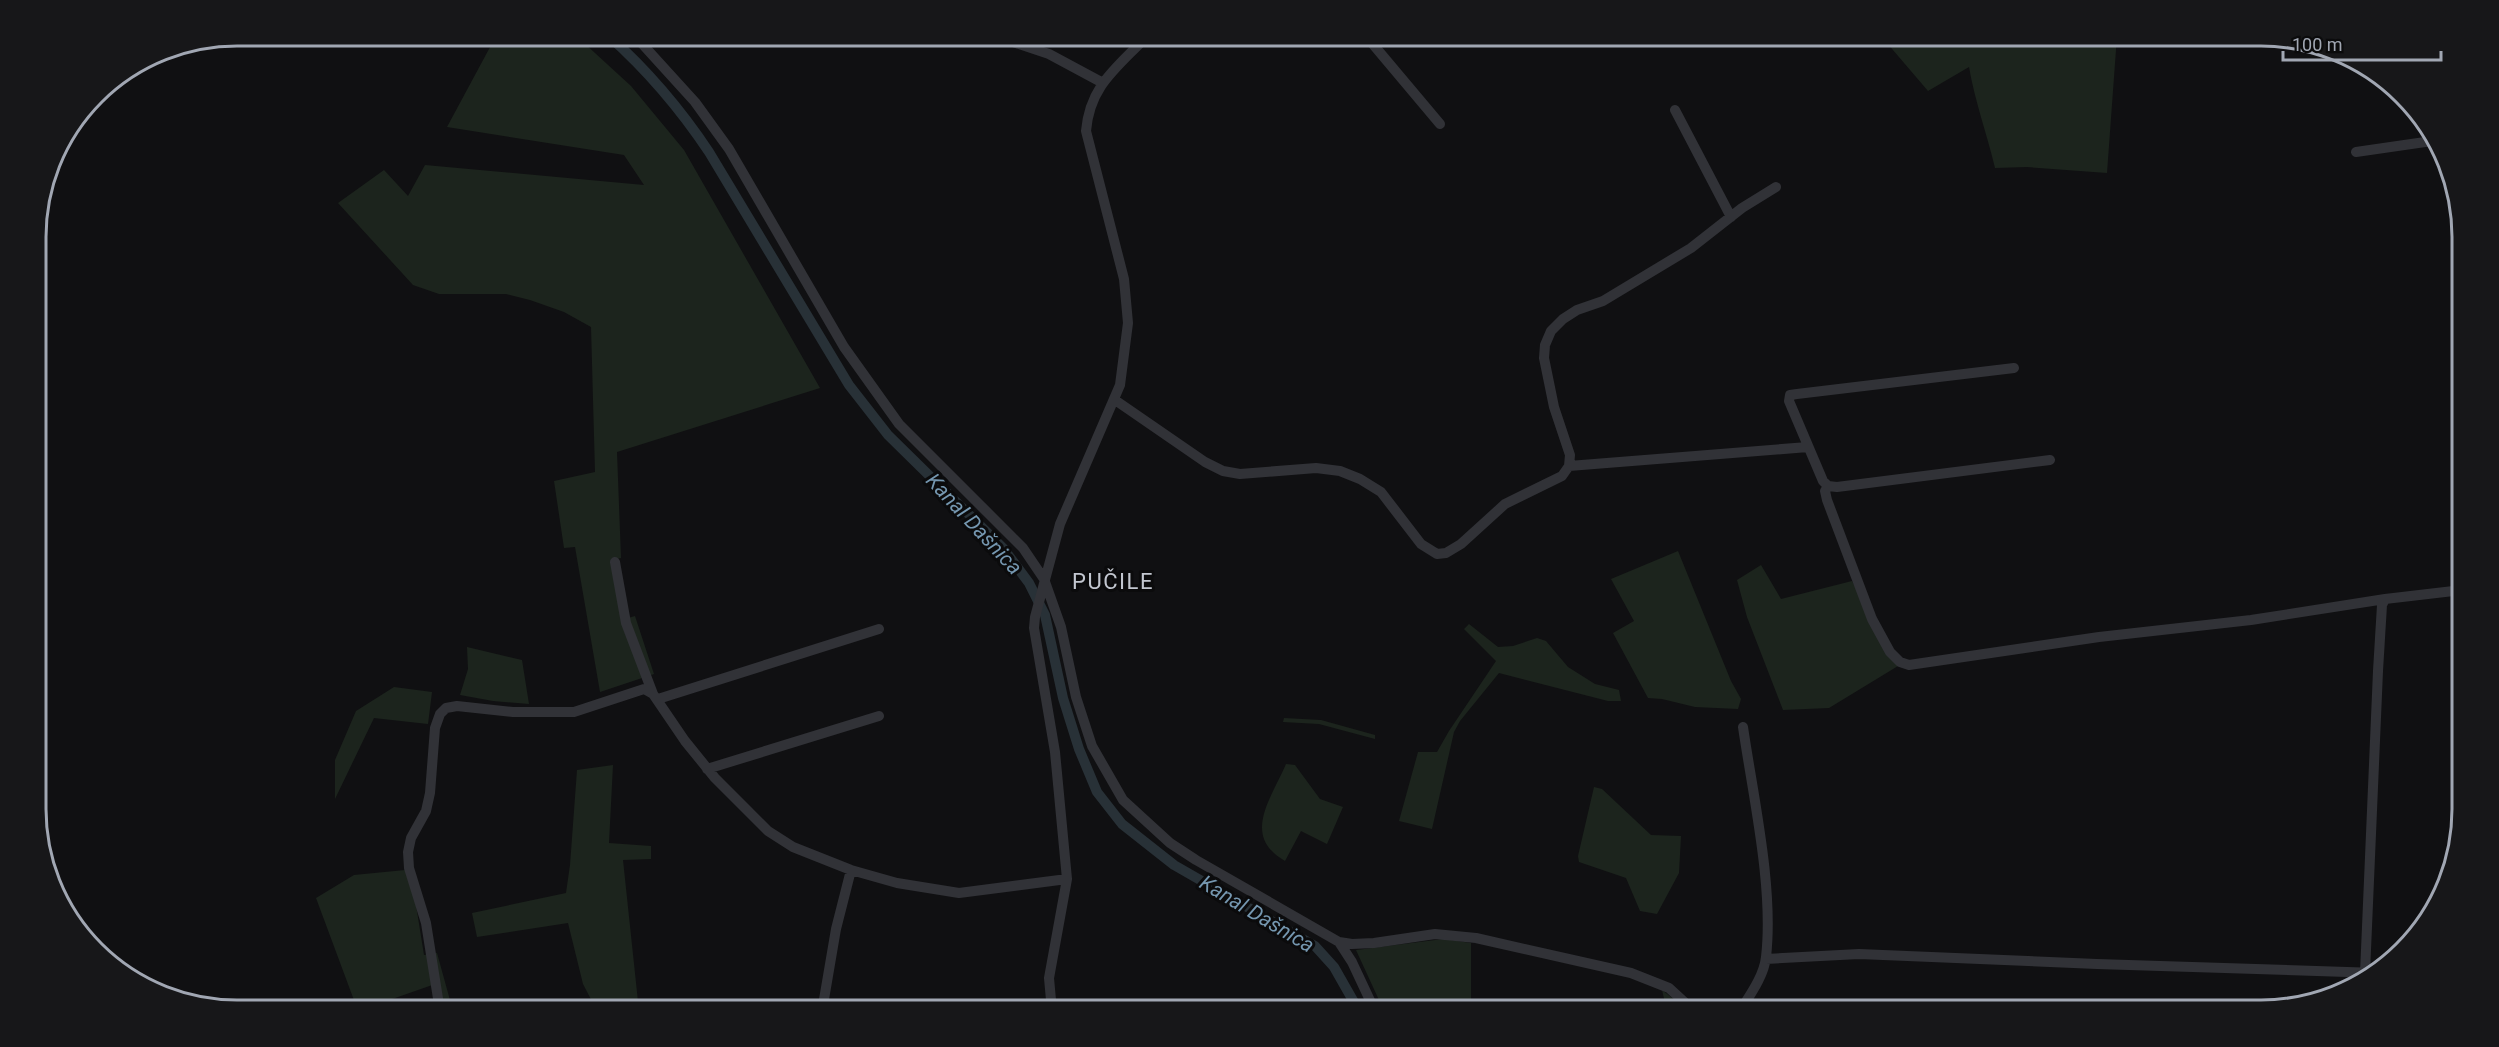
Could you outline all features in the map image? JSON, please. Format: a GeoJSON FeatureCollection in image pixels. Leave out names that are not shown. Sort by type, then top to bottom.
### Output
{"type":"FeatureCollection","features":[{"type":"Feature","properties":{"kind":"street"},"geometry":{"type":"LineString","coordinates":[[644,46],[695,102],[729,149],[844,347],[899,424],[1023,548],[1043,583],[1061,627],[1076,697],[1092,746],[1123,801],[1170,843],[1196,860],[1339,942],[1374,943],[1435,934],[1486,940],[1631,973],[1669,988],[1682,1000]]}},
{"type":"Feature","properties":{"kind":"street"},"geometry":{"type":"LineString","coordinates":[[1025,46],[1049,54],[1103,82]]}},
{"type":"Feature","properties":{"kind":"street"},"geometry":{"type":"LineString","coordinates":[[1051,1000],[1049,978],[1067,879],[1055,752],[1034,628],[1043,583],[1060,524],[1114,400],[1124,365],[1128,301],[1119,256],[1097,180],[1086,131],[1092,99],[1103,82],[1137,46]]}},
{"type":"Feature","properties":{"kind":"street"},"geometry":{"type":"LineString","coordinates":[[1374,46],[1440,124]]}},
{"type":"Feature","properties":{"kind":"street"},"geometry":{"type":"LineString","coordinates":[[1675,110],[1731,217]]}},
{"type":"Feature","properties":{"kind":"street"},"geometry":{"type":"LineString","coordinates":[[2356,152],[2427,142]]}},
{"type":"Feature","properties":{"kind":"street"},"geometry":{"type":"LineString","coordinates":[[1114,400],[1205,462],[1223,471],[1240,474],[1316,468],[1340,471],[1360,479],[1381,492],[1421,543],[1437,554],[1446,554],[1461,544],[1505,504],[1562,476],[1569,466],[1570,455],[1554,407],[1544,358],[1545,345],[1551,332],[1563,319],[1577,310],[1603,301],[1671,261],[1776,187]]}},
{"type":"Feature","properties":{"kind":"street"},"geometry":{"type":"LineString","coordinates":[[1828,486],[1808,447],[1790,401],[1790,395],[2014,368]]}},
{"type":"Feature","properties":{"kind":"street"},"geometry":{"type":"LineString","coordinates":[[1569,466],[1808,447]]}},
{"type":"Feature","properties":{"kind":"street"},"geometry":{"type":"LineString","coordinates":[[1828,486],[1837,487],[2050,460]]}},
{"type":"Feature","properties":{"kind":"street"},"geometry":{"type":"LineString","coordinates":[[1828,486],[1825,491],[1827,500],[1872,618],[1890,652],[1900,662],[1910,665],[2098,637],[2251,620],[2452,591]]}},
{"type":"Feature","properties":{"kind":"street"},"geometry":{"type":"LineString","coordinates":[[615,562],[626,623],[656,697],[707,769],[768,831],[793,847],[851,870],[897,883],[959,893],[1067,879]]}},
{"type":"Feature","properties":{"kind":"street"},"geometry":{"type":"LineString","coordinates":[[2366,969],[2378,671],[2385,599]]}},
{"type":"Feature","properties":{"kind":"street"},"geometry":{"type":"LineString","coordinates":[[438,1000],[426,923],[409,868],[408,852],[411,838],[426,811],[430,793],[435,728],[440,714],[446,708],[457,706],[513,712],[574,712],[644,690],[656,697],[879,629]]}},
{"type":"Feature","properties":{"kind":"street"},"geometry":{"type":"LineString","coordinates":[[707,769],[879,716]]}},
{"type":"Feature","properties":{"kind":"street"},"geometry":{"type":"LineString","coordinates":[[1743,727],[1765,876],[1766,958],[1760,976],[1746,1000]]}},
{"type":"Feature","properties":{"kind":"street"},"geometry":{"type":"LineString","coordinates":[[824,1000],[836,929],[851,870]]}},
{"type":"Feature","properties":{"kind":"street"},"geometry":{"type":"LineString","coordinates":[[1339,942],[1352,962],[1370,1000]]}},
{"type":"Feature","properties":{"kind":"street"},"geometry":{"type":"LineString","coordinates":[[1766,958],[1859,954],[2360,973]]}},
{"type":"Feature","properties":{"kind":"shaded area"},"geometry":{"type":"Polygon","coordinates":[[[491,46],[587,46],[631,86],[684,150],[820,388],[617,452],[621,558],[612,560],[621,620],[635,616],[654,674],[600,692],[575,547],[564,548],[554,481],[595,472],[591,327],[564,312],[506,294],[439,294],[413,285],[338,203],[384,170],[408,196],[425,165],[644,185],[624,155],[447,127],[491,46]]]}},
{"type":"Feature","properties":{"kind":"shaded area"},"geometry":{"type":"Polygon","coordinates":[[[1890,46],[2116,46],[2107,173],[2027,167],[1995,168],[1969,67],[1928,91],[1890,46]]]}},
{"type":"Feature","properties":{"kind":"shaded area"},"geometry":{"type":"Polygon","coordinates":[[[1678,551],[1731,681],[1741,699],[1738,709],[1695,707],[1648,698],[1613,633],[1634,621],[1611,579],[1678,551]]]}},
{"type":"Feature","properties":{"kind":"shaded area"},"geometry":{"type":"Polygon","coordinates":[[[1761,565],[1781,599],[1852,581],[1898,666],[1829,708],[1783,710],[1747,617],[1737,580],[1761,565]]]}},
{"type":"Feature","properties":{"kind":"shaded area"},"geometry":{"type":"Polygon","coordinates":[[[1469,624],[1498,647],[1513,646],[1537,638],[1546,641],[1568,667],[1595,684],[1619,690],[1621,701],[1608,701],[1499,673],[1460,721],[1454,732],[1432,829],[1399,821],[1418,752],[1437,752],[1496,661],[1464,629],[1469,624]]]}},
{"type":"Feature","properties":{"kind":"shaded area"},"geometry":{"type":"Polygon","coordinates":[[[467,647],[522,660],[529,704],[460,695],[468,669],[467,647]]]}},
{"type":"Feature","properties":{"kind":"shaded area"},"geometry":{"type":"Polygon","coordinates":[[[394,687],[432,692],[428,724],[374,718],[335,799],[335,760],[356,711],[394,687]]]}},
{"type":"Feature","properties":{"kind":"shaded area"},"geometry":{"type":"Polygon","coordinates":[[[1284,718],[1321,720],[1375,735],[1375,739],[1319,724],[1283,722],[1284,718]]]}},
{"type":"Feature","properties":{"kind":"shaded area"},"geometry":{"type":"Polygon","coordinates":[[[1286,764],[1295,765],[1320,799],[1343,807],[1327,844],[1301,831],[1285,861],[1272,851],[1264,840],[1262,829],[1267,803],[1286,764]]]}},
{"type":"Feature","properties":{"kind":"shaded area"},"geometry":{"type":"Polygon","coordinates":[[[613,765],[609,843],[651,846],[651,859],[623,860],[638,1000],[591,1000],[583,984],[568,923],[477,937],[472,913],[566,893],[577,770],[613,765]]]}},
{"type":"Feature","properties":{"kind":"shaded area"},"geometry":{"type":"Polygon","coordinates":[[[1594,787],[1602,789],[1651,835],[1681,836],[1679,873],[1657,914],[1640,911],[1626,878],[1579,862],[1578,856],[1594,787]]]}},
{"type":"Feature","properties":{"kind":"shaded area"},"geometry":{"type":"Polygon","coordinates":[[[405,870],[416,905],[424,955],[437,953],[450,1000],[442,1000],[438,983],[389,1000],[354,1000],[316,898],[354,875],[405,870]]]}},
{"type":"Feature","properties":{"kind":"shaded area"},"geometry":{"type":"Polygon","coordinates":[[[1443,939],[1471,943],[1471,1000],[1379,1000],[1356,950],[1443,939]]]}},
{"type":"Feature","properties":{"kind":"shaded area"},"geometry":{"type":"Polygon","coordinates":[[[1662,990],[1675,1000],[1664,1000],[1662,990]]]}},
{"type":"Feature","properties":{"kind":"waterway","name":"Kanal Dašnica"},"geometry":{"type":"LineString","coordinates":[[619,46],[663,91],[709,152],[849,385],[888,435],[1003,548],[1029,583],[1045,615],[1063,698],[1079,749],[1097,792],[1122,824],[1174,865],[1315,946],[1334,967],[1353,1000]]}},
{"type":"Feature","properties":{"kind":"district","name":"PUČILE"},"geometry":{"type":"Point","coordinates":[1113,581]}}]}
